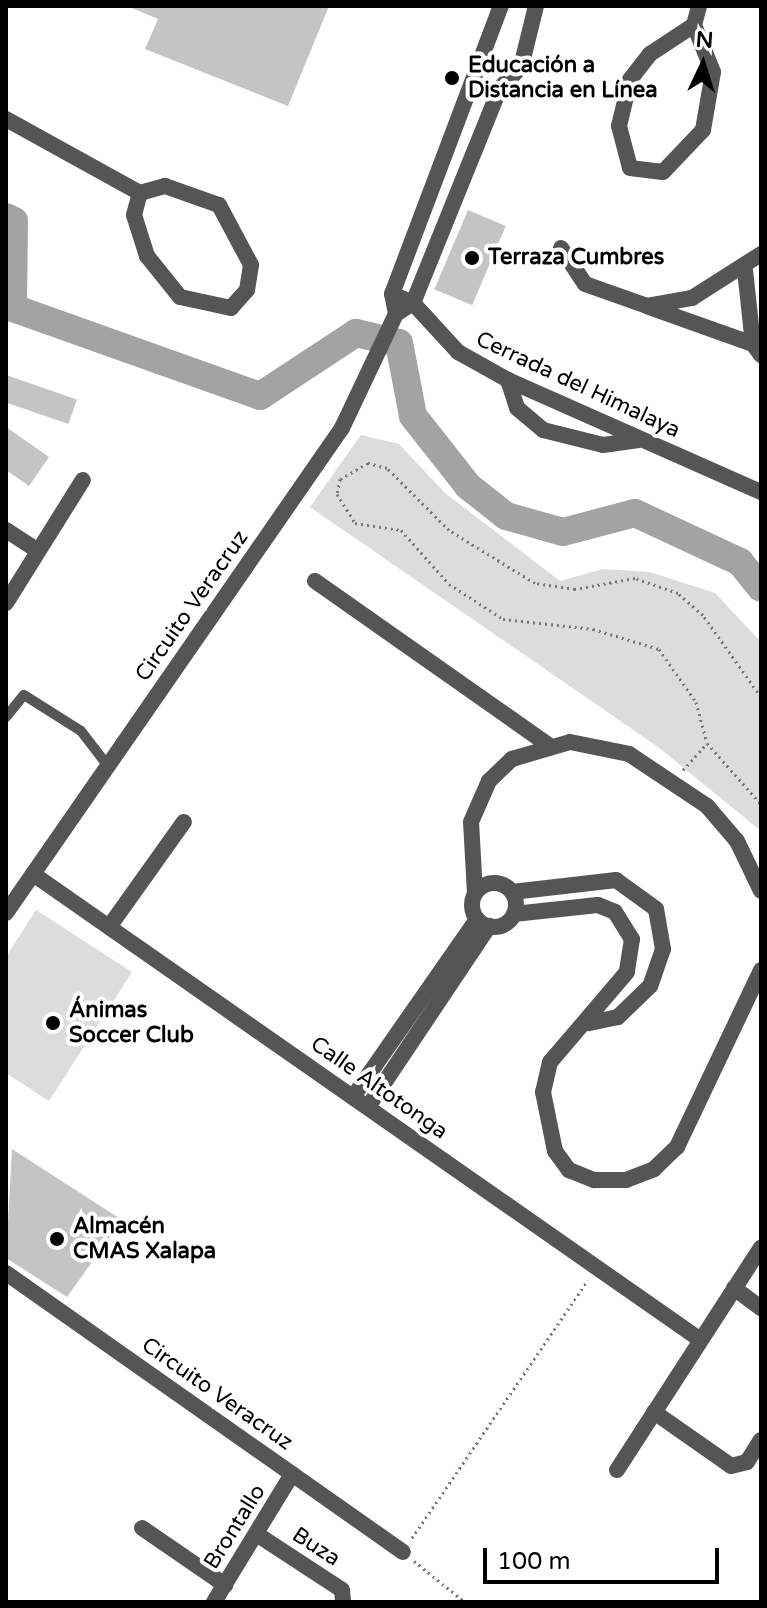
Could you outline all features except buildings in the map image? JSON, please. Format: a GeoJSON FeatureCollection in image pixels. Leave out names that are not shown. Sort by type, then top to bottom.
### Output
{"type":"FeatureCollection","features":[{"type":"Feature","properties":{"kind":"street"},"geometry":{"type":"LineString","coordinates":[[394,319],[392,294],[501,6]]}},
{"type":"Feature","properties":{"kind":"street"},"geometry":{"type":"LineString","coordinates":[[394,319],[413,303],[500,88],[521,67],[535,6]]}},
{"type":"Feature","properties":{"kind":"street"},"geometry":{"type":"LineString","coordinates":[[694,25],[650,54],[630,80],[619,126],[630,168],[663,172],[703,130],[713,72],[694,25],[699,6]]}},
{"type":"Feature","properties":{"kind":"street"},"geometry":{"type":"LineString","coordinates":[[6,119],[140,193],[165,186],[200,194],[236,225],[251,265],[247,290],[231,308],[180,297],[147,256],[134,215],[140,193]]}},
{"type":"Feature","properties":{"kind":"street"},"geometry":{"type":"LineString","coordinates":[[561,248],[585,284],[757,350]]}},
{"type":"Feature","properties":{"kind":"street"},"geometry":{"type":"LineString","coordinates":[[647,306],[692,298],[745,270],[761,254]]}},
{"type":"Feature","properties":{"kind":"street"},"geometry":{"type":"LineString","coordinates":[[745,270],[757,350]]}},
{"type":"Feature","properties":{"kind":"street","name":"Cerrada del Himalaya"},"geometry":{"type":"LineString","coordinates":[[392,294],[413,303],[458,352],[508,380],[761,492]]}},
{"type":"Feature","properties":{"kind":"street","name":"Circuito Veracruz"},"geometry":{"type":"LineString","coordinates":[[6,913],[342,428],[394,319]]}},
{"type":"Feature","properties":{"kind":"street"},"geometry":{"type":"LineString","coordinates":[[508,380],[517,408],[543,430],[603,445],[639,440]]}},
{"type":"Feature","properties":{"kind":"street"},"geometry":{"type":"LineString","coordinates":[[6,603],[83,480]]}},
{"type":"Feature","properties":{"kind":"street"},"geometry":{"type":"LineString","coordinates":[[6,530],[38,551]]}},
{"type":"Feature","properties":{"kind":"street"},"geometry":{"type":"LineString","coordinates":[[315,581],[548,745]]}},
{"type":"Feature","properties":{"kind":"street"},"geometry":{"type":"LineString","coordinates":[[368,1107],[399,1060],[432,997],[483,922],[482,888],[472,863],[471,822],[489,781],[512,759],[548,745],[600,744],[673,782],[737,841],[761,891]]}},
{"type":"Feature","properties":{"kind":"street"},"geometry":{"type":"LineString","coordinates":[[109,927],[184,822]]}},
{"type":"Feature","properties":{"kind":"street","name":"Calle Altotonga"},"geometry":{"type":"LineString","coordinates":[[33,874],[699,1339]]}},
{"type":"Feature","properties":{"kind":"street"},"geometry":{"type":"LineString","coordinates":[[482,888],[512,892],[616,880],[656,909],[663,949],[650,986],[618,1017],[589,1023]]}},
{"type":"Feature","properties":{"kind":"street"},"geometry":{"type":"LineString","coordinates":[[512,892],[514,914]]}},
{"type":"Feature","properties":{"kind":"street"},"geometry":{"type":"LineString","coordinates":[[483,922],[514,914],[598,905],[626,924],[632,939],[627,972],[589,1023],[550,1062],[544,1124],[569,1170],[626,1180],[654,1169],[677,1147],[761,970]]}},
{"type":"Feature","properties":{"kind":"street"},"geometry":{"type":"LineString","coordinates":[[353,1097],[385,1050],[432,997]]}},
{"type":"Feature","properties":{"kind":"street"},"geometry":{"type":"LineString","coordinates":[[385,1050],[399,1060]]}},
{"type":"Feature","properties":{"kind":"street"},"geometry":{"type":"LineString","coordinates":[[617,1470],[761,1247]]}},
{"type":"Feature","properties":{"kind":"street","name":"Circuito Veracruz"},"geometry":{"type":"LineString","coordinates":[[6,1273],[403,1552]]}},
{"type":"Feature","properties":{"kind":"street"},"geometry":{"type":"LineString","coordinates":[[734,1288],[761,1308]]}},
{"type":"Feature","properties":{"kind":"street"},"geometry":{"type":"LineString","coordinates":[[654,1412],[731,1466],[747,1462],[761,1440]]}},
{"type":"Feature","properties":{"kind":"street","name":"Brontallo"},"geometry":{"type":"LineString","coordinates":[[214,1602],[258,1535],[292,1474]]}},
{"type":"Feature","properties":{"kind":"street"},"geometry":{"type":"LineString","coordinates":[[142,1528],[225,1585]]}},
{"type":"Feature","properties":{"kind":"street","name":"Buza"},"geometry":{"type":"LineString","coordinates":[[258,1535],[342,1590],[343,1601]]}},
{"type":"Feature","properties":{"kind":"lane"},"geometry":{"type":"LineString","coordinates":[[6,717],[24,695],[81,731],[108,766]]}},
{"type":"Feature","properties":{"kind":"path"},"geometry":{"type":"LineString","coordinates":[[761,697],[703,615],[678,593],[635,578],[575,589],[535,583],[449,530],[387,468],[368,463],[340,479],[337,494],[355,523],[401,530],[449,584],[503,619],[593,629],[659,649],[696,702],[707,743],[761,804]]}},
{"type":"Feature","properties":{"kind":"path"},"geometry":{"type":"LineString","coordinates":[[673,782],[707,743]]}},
{"type":"Feature","properties":{"kind":"path"},"geometry":{"type":"LineString","coordinates":[[465,1602],[403,1552],[597,1267]]}},
{"type":"Feature","properties":{"kind":"shaded area"},"geometry":{"type":"Polygon","coordinates":[[[361,435],[399,444],[445,493],[560,581],[603,569],[650,572],[715,593],[761,642],[761,831],[658,747],[310,507],[361,435]]]}},
{"type":"Feature","properties":{"kind":"shaded area","name":"Ánimas Soccer Club"},"geometry":{"type":"Polygon","coordinates":[[[36,910],[132,972],[49,1101],[6,1073],[6,957],[36,910]]]}},
{"type":"Feature","properties":{"kind":"waterway"},"geometry":{"type":"LineString","coordinates":[[6,217],[14,221],[13,308],[260,396],[356,333],[399,343],[413,416],[468,486],[506,516],[563,532],[635,513],[740,562],[761,588]]}},
{"type":"Feature","properties":{"kind":"place","name":"Educación a Distancia en Línea"},"geometry":{"type":"Point","coordinates":[452,78]}},
{"type":"Feature","properties":{"kind":"place","name":"Terraza Cumbres"},"geometry":{"type":"Point","coordinates":[472,258]}},
{"type":"Feature","properties":{"kind":"place","name":"Ánimas Soccer Club"},"geometry":{"type":"Point","coordinates":[53,1023]}},
{"type":"Feature","properties":{"kind":"place","name":"Almacén CMAS Xalapa"},"geometry":{"type":"Point","coordinates":[57,1239]}}]}
